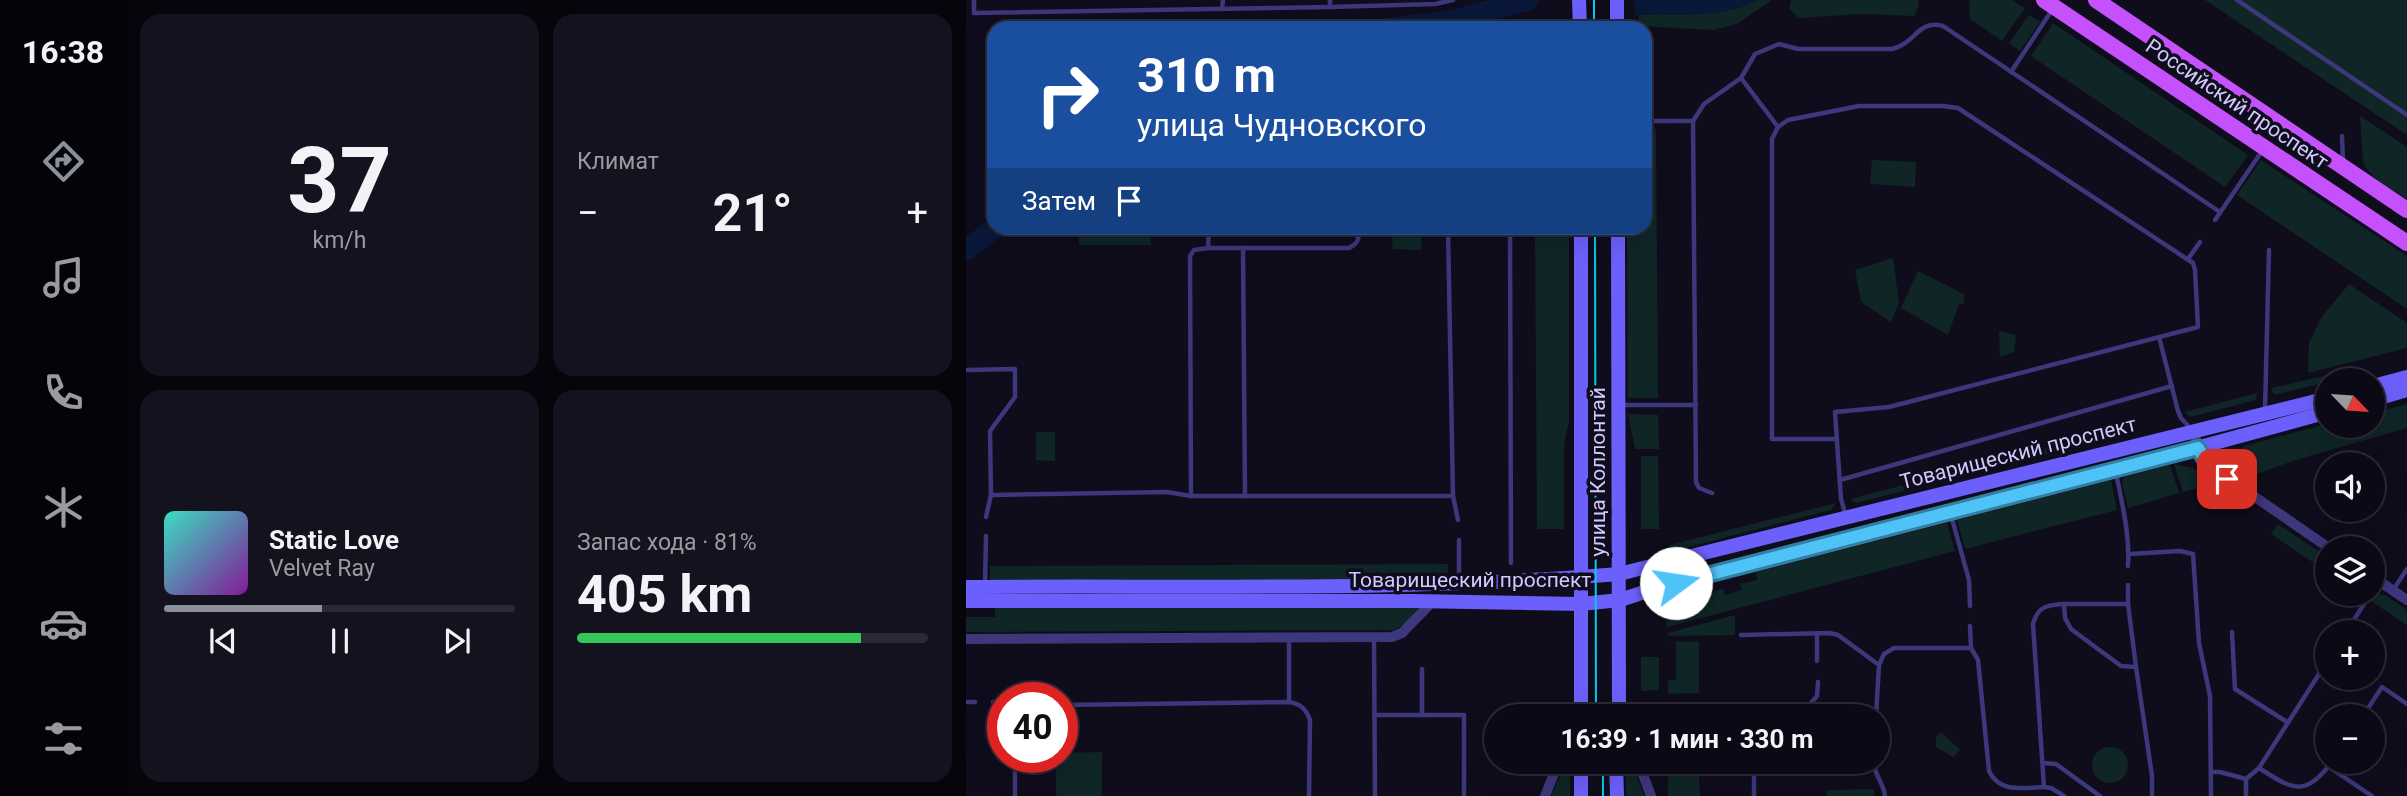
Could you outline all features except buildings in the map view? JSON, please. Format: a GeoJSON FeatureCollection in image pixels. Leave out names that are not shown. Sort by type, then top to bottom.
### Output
{"type":"FeatureCollection","features":[{"type":"Feature","properties":{"kind":"main road","name":"Российский проспект"},"geometry":{"type":"LineString","coordinates":[[2096,0],[2407,210]]}},
{"type":"Feature","properties":{"kind":"main road","name":"Российский проспект"},"geometry":{"type":"LineString","coordinates":[[2049,3],[2407,243]]}},
{"type":"Feature","properties":{"kind":"street"},"geometry":{"type":"LineString","coordinates":[[1579,0],[1579,21]]}},
{"type":"Feature","properties":{"kind":"street"},"geometry":{"type":"LineString","coordinates":[[1617,0],[1618,21]]}},
{"type":"Feature","properties":{"kind":"street","name":"улица Коллонтай"},"geometry":{"type":"LineString","coordinates":[[1580,704],[1581,235]]}},
{"type":"Feature","properties":{"kind":"street","name":"улица Коллонтай"},"geometry":{"type":"LineString","coordinates":[[1618,235],[1619,704]]}},
{"type":"Feature","properties":{"kind":"street"},"geometry":{"type":"LineString","coordinates":[[2385,383],[2407,377]]}},
{"type":"Feature","properties":{"kind":"street"},"geometry":{"type":"LineString","coordinates":[[2385,396],[2407,390]]}},
{"type":"Feature","properties":{"kind":"street","name":"Товарищеский проспект"},"geometry":{"type":"LineString","coordinates":[[966,601],[985,594],[1416,585],[1533,581],[1619,574],[2315,401]]}},
{"type":"Feature","properties":{"kind":"street","name":"Товарищеский проспект"},"geometry":{"type":"LineString","coordinates":[[966,587],[985,594],[1581,604],[1619,600],[2315,416]]}},
{"type":"Feature","properties":{"kind":"street"},"geometry":{"type":"LineString","coordinates":[[2193,432],[2205,460],[2223,476],[2315,538]]}},
{"type":"Feature","properties":{"kind":"street"},"geometry":{"type":"LineString","coordinates":[[2385,588],[2407,600]]}},
{"type":"Feature","properties":{"kind":"street"},"geometry":{"type":"LineString","coordinates":[[966,639],[1392,637],[1402,634],[1433,601]]}},
{"type":"Feature","properties":{"kind":"street"},"geometry":{"type":"LineString","coordinates":[[1545,796],[1554,774]]}},
{"type":"Feature","properties":{"kind":"street"},"geometry":{"type":"LineString","coordinates":[[1581,774],[1581,796]]}},
{"type":"Feature","properties":{"kind":"street"},"geometry":{"type":"LineString","coordinates":[[1616,774],[1616,796]]}},
{"type":"Feature","properties":{"kind":"street"},"geometry":{"type":"LineString","coordinates":[[1643,774],[1651,796]]}},
{"type":"Feature","properties":{"kind":"lane"},"geometry":{"type":"LineString","coordinates":[[974,0],[974,13],[1330,7],[1435,4],[1453,0]]}},
{"type":"Feature","properties":{"kind":"lane"},"geometry":{"type":"LineString","coordinates":[[1222,9],[1223,0]]}},
{"type":"Feature","properties":{"kind":"lane"},"geometry":{"type":"LineString","coordinates":[[1330,0],[1330,7]]}},
{"type":"Feature","properties":{"kind":"lane"},"geometry":{"type":"LineString","coordinates":[[2237,0],[2407,115]]}},
{"type":"Feature","properties":{"kind":"lane"},"geometry":{"type":"LineString","coordinates":[[2011,72],[2049,3]]}},
{"type":"Feature","properties":{"kind":"lane"},"geometry":{"type":"LineString","coordinates":[[1712,493],[1699,488],[1696,482],[1693,121],[1704,104],[1741,78],[1755,54],[1764,48],[1779,44],[1798,49],[1892,49],[1902,47],[1925,26],[1943,26],[2220,212]]}},
{"type":"Feature","properties":{"kind":"lane"},"geometry":{"type":"LineString","coordinates":[[1741,78],[1778,127]]}},
{"type":"Feature","properties":{"kind":"lane"},"geometry":{"type":"LineString","coordinates":[[1835,439],[1772,439],[1772,139],[1778,127],[1788,120],[1859,106],[1958,108],[2193,263],[2198,327],[1889,407],[1835,412],[1835,439],[1846,519]]}},
{"type":"Feature","properties":{"kind":"lane"},"geometry":{"type":"LineString","coordinates":[[1652,121],[1693,121]]}},
{"type":"Feature","properties":{"kind":"lane"},"geometry":{"type":"LineString","coordinates":[[2342,136],[2344,166]]}},
{"type":"Feature","properties":{"kind":"lane"},"geometry":{"type":"LineString","coordinates":[[2215,220],[2264,147]]}},
{"type":"Feature","properties":{"kind":"lane"},"geometry":{"type":"LineString","coordinates":[[1208,247],[1209,235]]}},
{"type":"Feature","properties":{"kind":"lane"},"geometry":{"type":"LineString","coordinates":[[1191,496],[1190,256],[1194,250],[1208,247],[1349,248],[1356,245],[1359,235]]}},
{"type":"Feature","properties":{"kind":"lane"},"geometry":{"type":"LineString","coordinates":[[1448,235],[1453,496],[1458,520]]}},
{"type":"Feature","properties":{"kind":"lane"},"geometry":{"type":"LineString","coordinates":[[1510,235],[1511,563]]}},
{"type":"Feature","properties":{"kind":"lane"},"geometry":{"type":"LineString","coordinates":[[2188,259],[2200,242]]}},
{"type":"Feature","properties":{"kind":"lane"},"geometry":{"type":"LineString","coordinates":[[1243,248],[1245,496]]}},
{"type":"Feature","properties":{"kind":"lane"},"geometry":{"type":"LineString","coordinates":[[2265,414],[2269,250]]}},
{"type":"Feature","properties":{"kind":"lane"},"geometry":{"type":"LineString","coordinates":[[2159,337],[2181,418],[2193,432]]}},
{"type":"Feature","properties":{"kind":"lane"},"geometry":{"type":"LineString","coordinates":[[966,370],[1015,369],[1015,397],[990,431],[991,495],[986,517]]}},
{"type":"Feature","properties":{"kind":"lane"},"geometry":{"type":"LineString","coordinates":[[1840,480],[2172,386]]}},
{"type":"Feature","properties":{"kind":"lane"},"geometry":{"type":"LineString","coordinates":[[1619,405],[1696,405]]}},
{"type":"Feature","properties":{"kind":"lane"},"geometry":{"type":"LineString","coordinates":[[2115,469],[2129,554],[2128,566]]}},
{"type":"Feature","properties":{"kind":"lane"},"geometry":{"type":"LineString","coordinates":[[991,495],[1167,492],[1191,496],[1453,496]]}},
{"type":"Feature","properties":{"kind":"lane"},"geometry":{"type":"LineString","coordinates":[[1950,512],[1969,580],[1970,606]]}},
{"type":"Feature","properties":{"kind":"lane"},"geometry":{"type":"LineString","coordinates":[[985,594],[986,536]]}},
{"type":"Feature","properties":{"kind":"lane"},"geometry":{"type":"LineString","coordinates":[[1459,540],[1459,583]]}},
{"type":"Feature","properties":{"kind":"lane"},"geometry":{"type":"LineString","coordinates":[[2129,554],[2180,551],[2193,554],[2199,643],[2210,696],[2211,796]]}},
{"type":"Feature","properties":{"kind":"lane"},"geometry":{"type":"LineString","coordinates":[[2393,590],[2407,569]]}},
{"type":"Feature","properties":{"kind":"lane"},"geometry":{"type":"LineString","coordinates":[[2128,585],[2128,604],[2152,796]]}},
{"type":"Feature","properties":{"kind":"lane"},"geometry":{"type":"LineString","coordinates":[[2044,787],[2034,624],[2036,614],[2041,608],[2064,604],[2128,604]]}},
{"type":"Feature","properties":{"kind":"lane"},"geometry":{"type":"LineString","coordinates":[[2064,604],[2065,618],[2071,629],[2121,666],[2136,667]]}},
{"type":"Feature","properties":{"kind":"lane"},"geometry":{"type":"LineString","coordinates":[[1970,626],[1971,648],[1978,660],[1992,779],[2007,788],[2044,787],[2064,796]]}},
{"type":"Feature","properties":{"kind":"lane"},"geometry":{"type":"LineString","coordinates":[[2232,632],[2235,689],[2287,722]]}},
{"type":"Feature","properties":{"kind":"lane"},"geometry":{"type":"LineString","coordinates":[[1817,634],[1817,662]]}},
{"type":"Feature","properties":{"kind":"lane"},"geometry":{"type":"LineString","coordinates":[[1741,635],[1838,635],[1879,665]]}},
{"type":"Feature","properties":{"kind":"lane"},"geometry":{"type":"LineString","coordinates":[[1289,638],[1289,702]]}},
{"type":"Feature","properties":{"kind":"lane"},"geometry":{"type":"LineString","coordinates":[[1374,638],[1375,796]]}},
{"type":"Feature","properties":{"kind":"lane"},"geometry":{"type":"LineString","coordinates":[[1877,704],[1879,665],[1884,654],[1894,648],[1971,648]]}},
{"type":"Feature","properties":{"kind":"lane"},"geometry":{"type":"LineString","coordinates":[[1422,669],[1422,713]]}},
{"type":"Feature","properties":{"kind":"lane"},"geometry":{"type":"LineString","coordinates":[[2246,796],[2246,779],[2259,768],[2315,680]]}},
{"type":"Feature","properties":{"kind":"lane"},"geometry":{"type":"LineString","coordinates":[[1810,704],[1818,696],[1818,682]]}},
{"type":"Feature","properties":{"kind":"lane"},"geometry":{"type":"LineString","coordinates":[[2371,704],[2382,687],[2407,704]]}},
{"type":"Feature","properties":{"kind":"lane"},"geometry":{"type":"LineString","coordinates":[[966,702],[975,702]]}},
{"type":"Feature","properties":{"kind":"lane"},"geometry":{"type":"LineString","coordinates":[[1078,705],[1299,704],[1310,720],[1309,796]]}},
{"type":"Feature","properties":{"kind":"lane"},"geometry":{"type":"LineString","coordinates":[[1374,715],[1464,715],[1464,796]]}},
{"type":"Feature","properties":{"kind":"lane"},"geometry":{"type":"LineString","coordinates":[[2043,762],[2056,764],[2100,796]]}},
{"type":"Feature","properties":{"kind":"lane"},"geometry":{"type":"LineString","coordinates":[[2259,768],[2299,791],[2309,789],[2324,774]]}},
{"type":"Feature","properties":{"kind":"lane"},"geometry":{"type":"LineString","coordinates":[[2211,772],[2246,779]]}},
{"type":"Feature","properties":{"kind":"lane"},"geometry":{"type":"LineString","coordinates":[[1015,773],[1015,796]]}},
{"type":"Feature","properties":{"kind":"lane"},"geometry":{"type":"LineString","coordinates":[[1754,774],[1754,796]]}},
{"type":"Feature","properties":{"kind":"lane"},"geometry":{"type":"LineString","coordinates":[[1877,774],[1885,796]]}},
{"type":"Feature","properties":{"kind":"lane"},"geometry":{"type":"LineString","coordinates":[[2339,774],[2372,796]]}},
{"type":"Feature","properties":{"kind":"green space"},"geometry":{"type":"Polygon","coordinates":[[[1757,0],[1772,0],[1737,24],[1713,30],[1652,27],[1652,21],[1639,21],[1639,15],[1715,13],[1757,0]]]}},
{"type":"Feature","properties":{"kind":"green space"},"geometry":{"type":"Polygon","coordinates":[[[1791,0],[1918,0],[1919,5],[1914,16],[1862,14],[1798,18],[1789,8],[1791,0]]]}},
{"type":"Feature","properties":{"kind":"green space"},"geometry":{"type":"Polygon","coordinates":[[[1969,0],[2012,0],[2025,8],[2002,41],[1970,19],[1969,0]]]}},
{"type":"Feature","properties":{"kind":"green space"},"geometry":{"type":"Polygon","coordinates":[[[2205,0],[2407,0],[2407,135],[2205,0]]]}},
{"type":"Feature","properties":{"kind":"green space"},"geometry":{"type":"Polygon","coordinates":[[[2029,15],[2040,22],[2020,51],[2009,43],[2029,15]]]}},
{"type":"Feature","properties":{"kind":"green space"},"geometry":{"type":"Polygon","coordinates":[[[2053,23],[2248,155],[2225,187],[2031,56],[2053,23]]]}},
{"type":"Feature","properties":{"kind":"green space"},"geometry":{"type":"Polygon","coordinates":[[[2360,116],[2407,147],[2407,199],[2382,183],[2366,168],[2363,162],[2360,116]]]}},
{"type":"Feature","properties":{"kind":"green space"},"geometry":{"type":"Polygon","coordinates":[[[1652,129],[1656,129],[1658,398],[1628,398],[1627,235],[1652,235],[1652,129]]]}},
{"type":"Feature","properties":{"kind":"green space"},"geometry":{"type":"Polygon","coordinates":[[[1872,160],[1916,162],[1915,187],[1870,184],[1872,160]]]}},
{"type":"Feature","properties":{"kind":"green space"},"geometry":{"type":"Polygon","coordinates":[[[2261,160],[2407,256],[2407,309],[2237,195],[2261,160]]]}},
{"type":"Feature","properties":{"kind":"green space"},"geometry":{"type":"Polygon","coordinates":[[[1079,235],[1151,235],[1151,245],[1079,245],[1079,235]]]}},
{"type":"Feature","properties":{"kind":"green space"},"geometry":{"type":"Polygon","coordinates":[[[1393,235],[1422,235],[1421,250],[1392,249],[1393,235]]]}},
{"type":"Feature","properties":{"kind":"green space"},"geometry":{"type":"Polygon","coordinates":[[[1535,235],[1569,235],[1569,421],[1564,445],[1564,529],[1537,529],[1535,235]]]}},
{"type":"Feature","properties":{"kind":"green space"},"geometry":{"type":"Polygon","coordinates":[[[1893,258],[1899,303],[1891,322],[1861,302],[1855,270],[1893,258]]]}},
{"type":"Feature","properties":{"kind":"green space"},"geometry":{"type":"Polygon","coordinates":[[[1918,271],[1964,294],[1964,304],[1959,304],[1948,335],[1901,308],[1918,271]]]}},
{"type":"Feature","properties":{"kind":"green space"},"geometry":{"type":"Polygon","coordinates":[[[2349,284],[2407,323],[2407,348],[2328,368],[2315,368],[2315,371],[2308,373],[2309,343],[2321,318],[2349,284]]]}},
{"type":"Feature","properties":{"kind":"green space"},"geometry":{"type":"Polygon","coordinates":[[[1999,331],[2016,335],[2014,352],[2000,357],[1999,331]]]}},
{"type":"Feature","properties":{"kind":"green space"},"geometry":{"type":"Polygon","coordinates":[[[2315,378],[2315,385],[2275,395],[2271,388],[2315,378]]]}},
{"type":"Feature","properties":{"kind":"green space"},"geometry":{"type":"Polygon","coordinates":[[[2257,393],[2256,400],[2190,417],[2185,412],[2257,393]]]}},
{"type":"Feature","properties":{"kind":"green space"},"geometry":{"type":"Polygon","coordinates":[[[2407,404],[2407,428],[2385,434],[2385,410],[2407,404]]]}},
{"type":"Feature","properties":{"kind":"green space"},"geometry":{"type":"Polygon","coordinates":[[[1628,414],[1658,415],[1659,449],[1635,449],[1628,414]]]}},
{"type":"Feature","properties":{"kind":"green space"},"geometry":{"type":"Polygon","coordinates":[[[2315,427],[2315,438],[2372,438],[2315,452],[2315,455],[2243,479],[2236,475],[2231,467],[2234,454],[2244,446],[2315,427]]]}},
{"type":"Feature","properties":{"kind":"green space"},"geometry":{"type":"Polygon","coordinates":[[[1036,432],[1055,432],[1055,461],[1036,460],[1036,432]]]}},
{"type":"Feature","properties":{"kind":"green space"},"geometry":{"type":"Polygon","coordinates":[[[2101,434],[2103,440],[1856,503],[1850,499],[2101,434]]]}},
{"type":"Feature","properties":{"kind":"green space"},"geometry":{"type":"Polygon","coordinates":[[[1641,456],[1658,456],[1659,529],[1641,529],[1641,456]]]}},
{"type":"Feature","properties":{"kind":"green space"},"geometry":{"type":"Polygon","coordinates":[[[2174,464],[2193,468],[2216,483],[2183,492],[2174,464]]]}},
{"type":"Feature","properties":{"kind":"green space"},"geometry":{"type":"Polygon","coordinates":[[[2170,465],[2179,493],[2128,508],[2122,483],[2124,477],[2170,465]]]}},
{"type":"Feature","properties":{"kind":"green space"},"geometry":{"type":"Polygon","coordinates":[[[2111,480],[2117,510],[1965,549],[1957,520],[2111,480]]]}},
{"type":"Feature","properties":{"kind":"green space"},"geometry":{"type":"Polygon","coordinates":[[[1836,503],[1831,510],[1670,552],[1669,545],[1836,503]]]}},
{"type":"Feature","properties":{"kind":"green space"},"geometry":{"type":"Polygon","coordinates":[[[1947,523],[1955,551],[1667,627],[1666,602],[1723,589],[1725,595],[1742,590],[1740,584],[1757,580],[1756,572],[1947,523]]]}},
{"type":"Feature","properties":{"kind":"green space"},"geometry":{"type":"Polygon","coordinates":[[[2278,524],[2315,549],[2315,564],[2271,534],[2278,524]]]}},
{"type":"Feature","properties":{"kind":"green space"},"geometry":{"type":"Polygon","coordinates":[[[1448,564],[1448,574],[1422,580],[990,581],[990,566],[1448,564]]]}},
{"type":"Feature","properties":{"kind":"green space"},"geometry":{"type":"Polygon","coordinates":[[[2385,595],[2407,610],[2407,625],[2378,606],[2385,606],[2385,595]]]}},
{"type":"Feature","properties":{"kind":"green space"},"geometry":{"type":"Polygon","coordinates":[[[995,607],[1418,608],[1405,624],[1394,630],[966,632],[966,617],[995,617],[995,607]]]}},
{"type":"Feature","properties":{"kind":"green space"},"geometry":{"type":"Polygon","coordinates":[[[1735,615],[1735,635],[1668,636],[1668,633],[1735,615]]]}},
{"type":"Feature","properties":{"kind":"green space"},"geometry":{"type":"Polygon","coordinates":[[[1668,641],[1699,642],[1699,693],[1668,694],[1668,680],[1676,680],[1676,642],[1668,641]]]}},
{"type":"Feature","properties":{"kind":"green space"},"geometry":{"type":"Polygon","coordinates":[[[1641,657],[1659,657],[1659,690],[1641,691],[1641,657]]]}},
{"type":"Feature","properties":{"kind":"green space"},"geometry":{"type":"Polygon","coordinates":[[[1668,703],[1699,703],[1699,704],[1668,703]]]}},
{"type":"Feature","properties":{"kind":"green space"},"geometry":{"type":"Polygon","coordinates":[[[1941,732],[1960,750],[1953,757],[1936,747],[1936,737],[1941,732]]]}},
{"type":"Feature","properties":{"kind":"green space"},"geometry":{"type":"Polygon","coordinates":[[[2110,747],[2123,752],[2128,765],[2123,778],[2110,783],[2097,778],[2092,765],[2097,752],[2110,747]]]}},
{"type":"Feature","properties":{"kind":"green space"},"geometry":{"type":"Polygon","coordinates":[[[1102,752],[1102,796],[1056,796],[1056,773],[1078,773],[1078,753],[1102,752]]]}},
{"type":"Feature","properties":{"kind":"green space"},"geometry":{"type":"Polygon","coordinates":[[[1561,774],[1570,774],[1570,796],[1551,796],[1561,774]]]}},
{"type":"Feature","properties":{"kind":"green space"},"geometry":{"type":"Polygon","coordinates":[[[1626,774],[1636,774],[1644,796],[1626,796],[1626,774]]]}},
{"type":"Feature","properties":{"kind":"green space"},"geometry":{"type":"Polygon","coordinates":[[[1668,775],[1699,775],[1700,796],[1668,796],[1668,775]]]}},
{"type":"Feature","properties":{"kind":"green space"},"geometry":{"type":"Polygon","coordinates":[[[1874,789],[1874,796],[1827,796],[1827,790],[1874,789]]]}},
{"type":"Feature","properties":{"kind":"water"},"geometry":{"type":"Polygon","coordinates":[[[1635,0],[1757,0],[1713,13],[1635,15],[1635,0]]]}},
{"type":"Feature","properties":{"kind":"waterway"},"geometry":{"type":"LineString","coordinates":[[1450,21],[1528,0]]}},
{"type":"Feature","properties":{"kind":"waterway"},"geometry":{"type":"LineString","coordinates":[[966,250],[987,234]]}},
{"type":"Feature","properties":{"kind":"tram line"},"geometry":{"type":"LineString","coordinates":[[1594,0],[1594,21]]}},
{"type":"Feature","properties":{"kind":"tram line"},"geometry":{"type":"LineString","coordinates":[[1595,235],[1596,704]]}},
{"type":"Feature","properties":{"kind":"tram line"},"geometry":{"type":"LineString","coordinates":[[1603,774],[1603,796]]}},
{"type":"Feature","properties":{"kind":"route"},"geometry":{"type":"LineString","coordinates":[[1676,583],[2198,448],[2205,460],[2227,479]]}}]}
